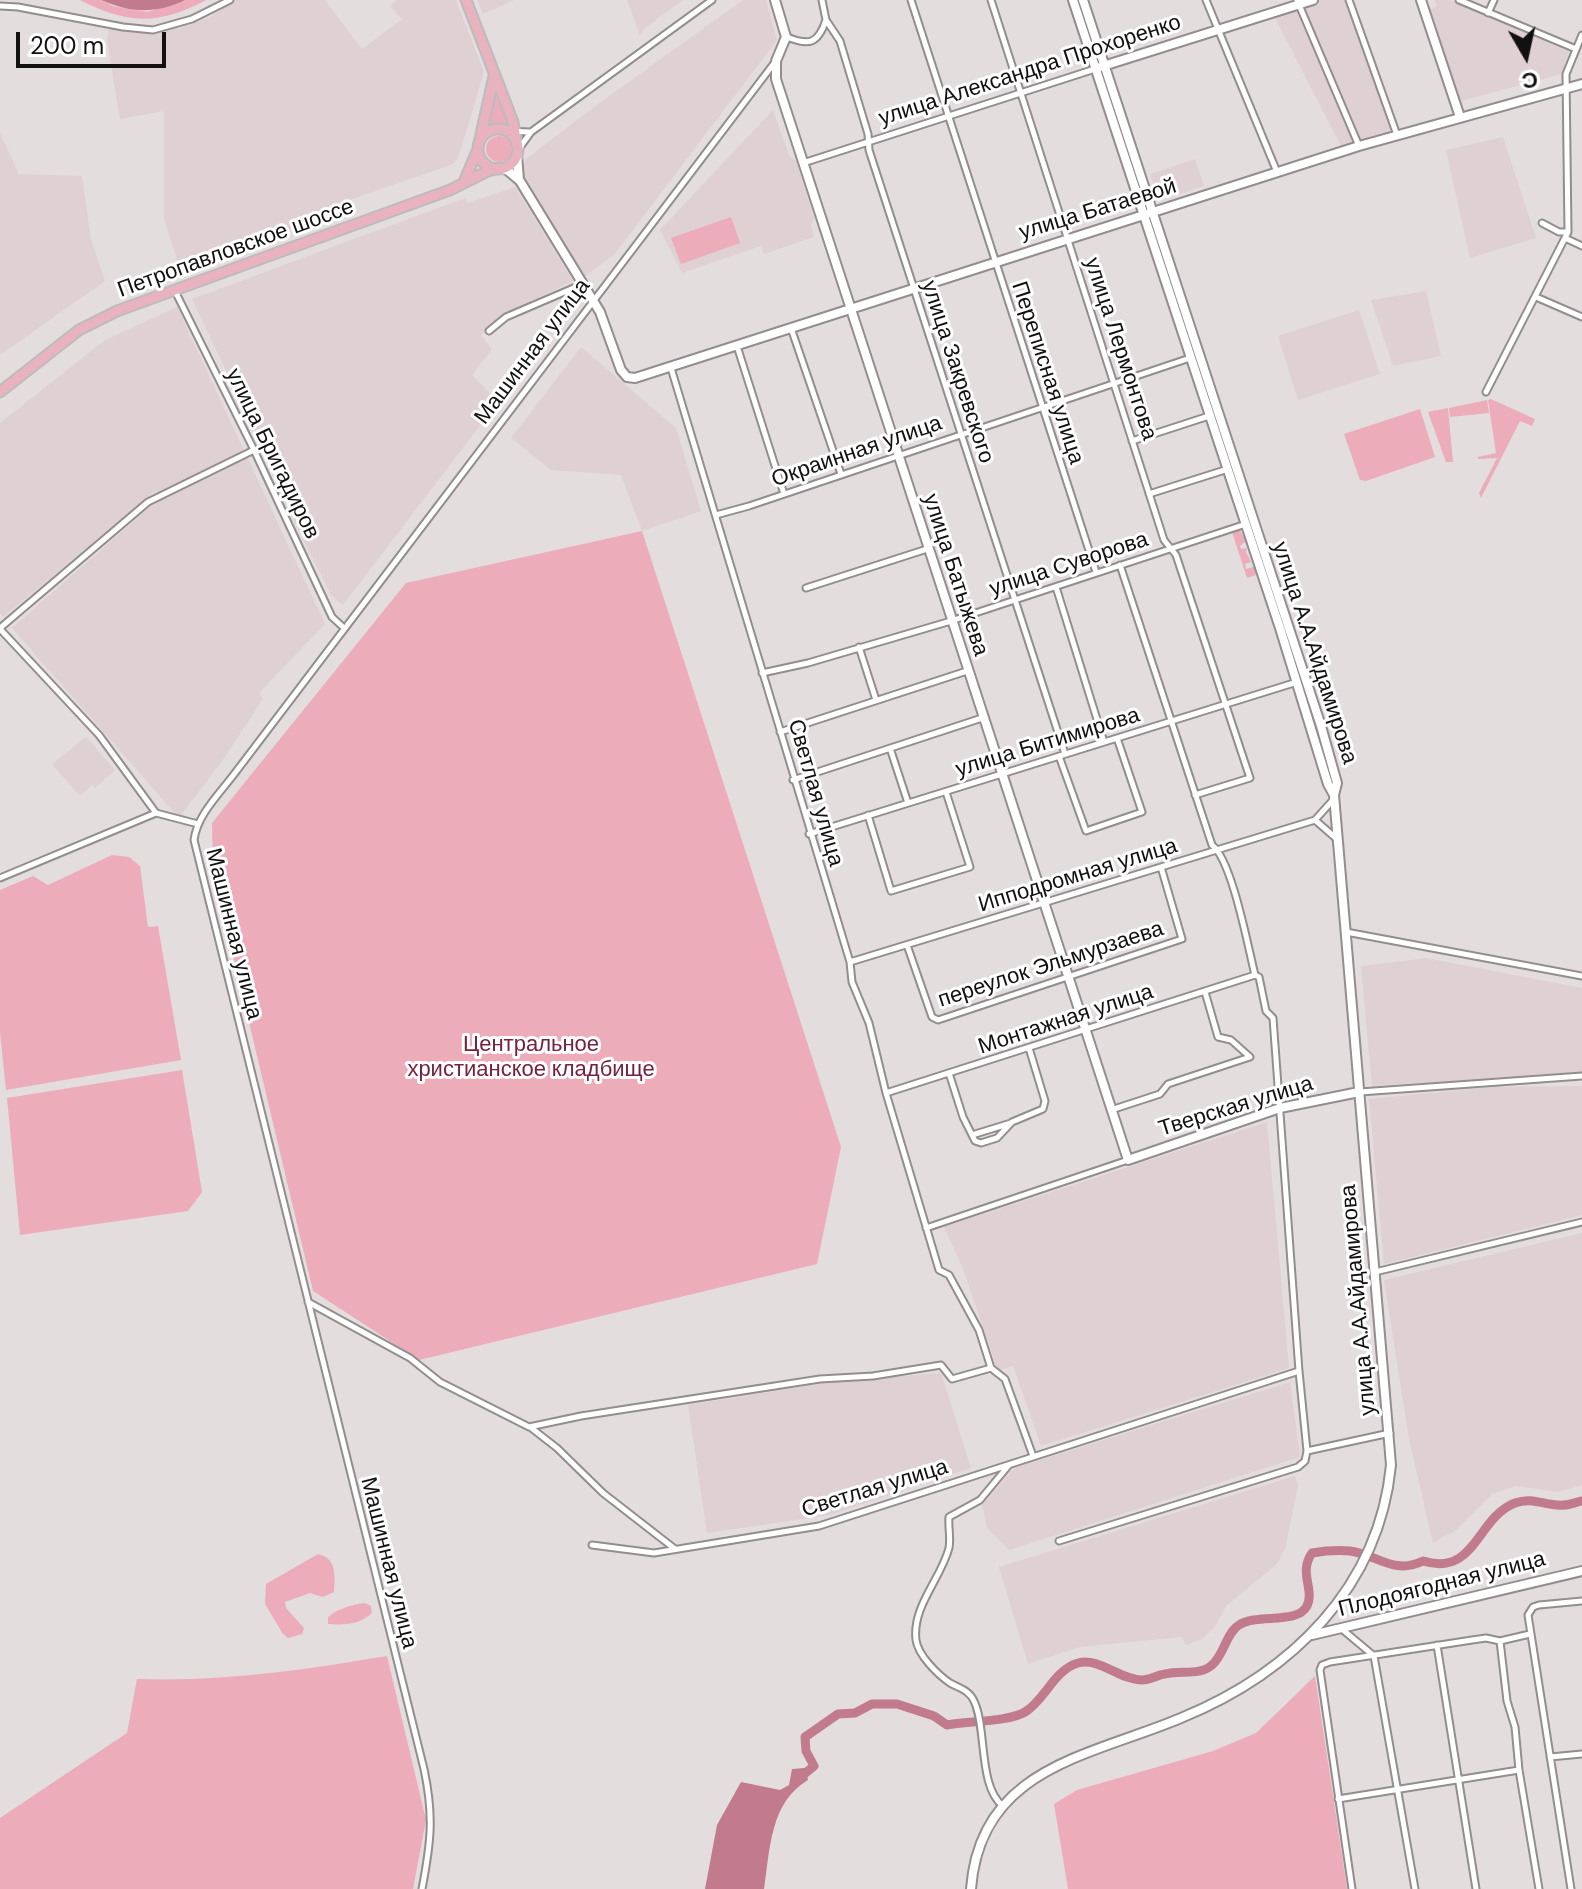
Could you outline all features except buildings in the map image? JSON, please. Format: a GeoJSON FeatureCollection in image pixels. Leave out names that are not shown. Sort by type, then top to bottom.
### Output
{"type":"FeatureCollection","features":[{"type":"Feature","properties":{"kind":"main road"},"geometry":{"type":"LineString","coordinates":[[466,0],[494,72],[517,150],[520,181]]}},
{"type":"Feature","properties":{"kind":"main road"},"geometry":{"type":"LineString","coordinates":[[775,0],[786,37]]}},
{"type":"Feature","properties":{"kind":"main road","name":"улица А.А.Айдамирова"},"geometry":{"type":"LineString","coordinates":[[1073,0],[1100,67]]}},
{"type":"Feature","properties":{"kind":"main road","name":"улица А.А.Айдамирова"},"geometry":{"type":"LineString","coordinates":[[1083,0],[1100,67],[1147,213],[1321,726],[1332,783]]}},
{"type":"Feature","properties":{"kind":"main road","name":"улица Александра Прохоренко"},"geometry":{"type":"LineString","coordinates":[[1100,67],[1298,2],[1313,0]]}},
{"type":"Feature","properties":{"kind":"main road"},"geometry":{"type":"LineString","coordinates":[[1421,0],[1460,117]]}},
{"type":"Feature","properties":{"kind":"main road","name":"улица Батыжева"},"geometry":{"type":"LineString","coordinates":[[786,37],[776,61],[776,79],[1128,1160]]}},
{"type":"Feature","properties":{"kind":"main road"},"geometry":{"type":"LineString","coordinates":[[494,72],[479,144],[482,159],[520,181],[592,300]]}},
{"type":"Feature","properties":{"kind":"main road","name":"улица Батаевой"},"geometry":{"type":"LineString","coordinates":[[592,300],[607,329],[617,362],[627,377],[643,377],[994,261],[1359,146],[1582,84]]}},
{"type":"Feature","properties":{"kind":"main road"},"geometry":{"type":"LineString","coordinates":[[464,182],[483,136],[494,129],[511,131]]}},
{"type":"Feature","properties":{"kind":"main road"},"geometry":{"type":"LineString","coordinates":[[499,168],[512,163],[517,150]]}},
{"type":"Feature","properties":{"kind":"main road","name":"Петропавловское шоссе"},"geometry":{"type":"LineString","coordinates":[[0,392],[79,330],[117,311],[450,190],[499,168]]}},
{"type":"Feature","properties":{"kind":"main road","name":"улица А.А.Айдамирова"},"geometry":{"type":"LineString","coordinates":[[1147,213],[1191,358],[1332,783]]}},
{"type":"Feature","properties":{"kind":"main road"},"geometry":{"type":"LineString","coordinates":[[1332,783],[1334,797]]}},
{"type":"Feature","properties":{"kind":"main road","name":"улица А.А.Айдамирова"},"geometry":{"type":"LineString","coordinates":[[971,1889],[978,1851],[1003,1806],[1029,1781],[1064,1761],[1180,1719],[1227,1697],[1270,1669],[1332,1613],[1357,1573],[1375,1532],[1389,1481],[1390,1433],[1334,797]]}},
{"type":"Feature","properties":{"kind":"main road","name":"Тверская улица"},"geometry":{"type":"LineString","coordinates":[[1128,1160],[1280,1108],[1359,1092]]}},
{"type":"Feature","properties":{"kind":"main road","name":"Плодоягодная улица"},"geometry":{"type":"LineString","coordinates":[[1311,1635],[1343,1630],[1442,1603],[1582,1571]]}},
{"type":"Feature","properties":{"kind":"street"},"geometry":{"type":"LineString","coordinates":[[0,6],[153,30],[192,19],[230,0]]}},
{"type":"Feature","properties":{"kind":"street"},"geometry":{"type":"LineString","coordinates":[[517,150],[531,132],[712,0]]}},
{"type":"Feature","properties":{"kind":"street","name":"улица Закревского"},"geometry":{"type":"LineString","coordinates":[[822,0],[1016,599],[1086,831],[1142,812],[1117,738]]}},
{"type":"Feature","properties":{"kind":"street","name":"Переписная улица"},"geometry":{"type":"LineString","coordinates":[[911,0],[1096,572]]}},
{"type":"Feature","properties":{"kind":"street","name":"улица Лермонтова"},"geometry":{"type":"LineString","coordinates":[[991,0],[1164,540],[1176,555],[1250,778],[1195,795]]}},
{"type":"Feature","properties":{"kind":"street"},"geometry":{"type":"LineString","coordinates":[[1206,0],[1277,173]]}},
{"type":"Feature","properties":{"kind":"street"},"geometry":{"type":"LineString","coordinates":[[1349,0],[1397,135]]}},
{"type":"Feature","properties":{"kind":"street"},"geometry":{"type":"LineString","coordinates":[[1459,0],[1576,49]]}},
{"type":"Feature","properties":{"kind":"street"},"geometry":{"type":"LineString","coordinates":[[1488,13],[1494,0]]}},
{"type":"Feature","properties":{"kind":"street"},"geometry":{"type":"LineString","coordinates":[[1298,2],[1359,146]]}},
{"type":"Feature","properties":{"kind":"street"},"geometry":{"type":"LineString","coordinates":[[817,38],[826,20]]}},
{"type":"Feature","properties":{"kind":"street"},"geometry":{"type":"LineString","coordinates":[[1486,392],[1567,235],[1566,74],[1582,35]]}},
{"type":"Feature","properties":{"kind":"street"},"geometry":{"type":"LineString","coordinates":[[786,37],[803,43],[836,36]]}},
{"type":"Feature","properties":{"kind":"street","name":"Машинная улица"},"geometry":{"type":"LineString","coordinates":[[422,1889],[431,1838],[431,1801],[195,845],[198,824],[757,82],[776,61]]}},
{"type":"Feature","properties":{"kind":"street","name":"улица Александра Прохоренко"},"geometry":{"type":"LineString","coordinates":[[803,163],[1100,67]]}},
{"type":"Feature","properties":{"kind":"street"},"geometry":{"type":"LineString","coordinates":[[757,82],[764,77],[776,79]]}},
{"type":"Feature","properties":{"kind":"street"},"geometry":{"type":"LineString","coordinates":[[511,131],[531,132]]}},
{"type":"Feature","properties":{"kind":"street"},"geometry":{"type":"LineString","coordinates":[[1542,223],[1582,246]]}},
{"type":"Feature","properties":{"kind":"street"},"geometry":{"type":"LineString","coordinates":[[489,331],[506,317],[583,284]]}},
{"type":"Feature","properties":{"kind":"street","name":"улица Бригадиров"},"geometry":{"type":"LineString","coordinates":[[174,290],[254,450],[332,617],[344,628]]}},
{"type":"Feature","properties":{"kind":"street"},"geometry":{"type":"LineString","coordinates":[[1536,297],[1582,317]]}},
{"type":"Feature","properties":{"kind":"street"},"geometry":{"type":"LineString","coordinates":[[791,328],[841,474]]}},
{"type":"Feature","properties":{"kind":"street"},"geometry":{"type":"LineString","coordinates":[[737,346],[784,494]]}},
{"type":"Feature","properties":{"kind":"street","name":"Окраинная улица"},"geometry":{"type":"LineString","coordinates":[[716,515],[1191,358]]}},
{"type":"Feature","properties":{"kind":"street","name":"Светлая улица"},"geometry":{"type":"LineString","coordinates":[[671,368],[850,962],[852,982],[869,1023],[886,1093],[939,1270],[949,1275],[960,1294],[979,1330],[991,1368],[1005,1379],[1033,1456]]}},
{"type":"Feature","properties":{"kind":"street"},"geometry":{"type":"LineString","coordinates":[[1132,441],[1210,416]]}},
{"type":"Feature","properties":{"kind":"street"},"geometry":{"type":"LineString","coordinates":[[156,813],[99,735],[0,628],[148,502],[254,450]]}},
{"type":"Feature","properties":{"kind":"street"},"geometry":{"type":"LineString","coordinates":[[1149,494],[1228,469]]}},
{"type":"Feature","properties":{"kind":"street","name":"улица Суворова"},"geometry":{"type":"LineString","coordinates":[[762,673],[808,663],[951,621],[1246,524]]}},
{"type":"Feature","properties":{"kind":"street"},"geometry":{"type":"LineString","coordinates":[[806,588],[927,549]]}},
{"type":"Feature","properties":{"kind":"street"},"geometry":{"type":"LineString","coordinates":[[1059,1541],[1298,1467],[1305,1461],[1307,1451],[1273,1018],[1266,1011],[1259,977],[1255,975],[1221,853],[1212,845],[1120,565]]}},
{"type":"Feature","properties":{"kind":"street"},"geometry":{"type":"LineString","coordinates":[[1056,587],[1104,742]]}},
{"type":"Feature","properties":{"kind":"street"},"geometry":{"type":"LineString","coordinates":[[859,647],[876,700]]}},
{"type":"Feature","properties":{"kind":"street"},"geometry":{"type":"LineString","coordinates":[[780,732],[967,671]]}},
{"type":"Feature","properties":{"kind":"street","name":"улица Битимирова"},"geometry":{"type":"LineString","coordinates":[[809,834],[1297,682]]}},
{"type":"Feature","properties":{"kind":"street"},"geometry":{"type":"LineString","coordinates":[[793,780],[982,718]]}},
{"type":"Feature","properties":{"kind":"street"},"geometry":{"type":"LineString","coordinates":[[890,748],[908,803]]}},
{"type":"Feature","properties":{"kind":"street"},"geometry":{"type":"LineString","coordinates":[[868,815],[891,891],[970,867],[946,792]]}},
{"type":"Feature","properties":{"kind":"street"},"geometry":{"type":"LineString","coordinates":[[1334,797],[1315,820],[1338,840]]}},
{"type":"Feature","properties":{"kind":"street"},"geometry":{"type":"LineString","coordinates":[[0,878],[156,813],[198,824]]}},
{"type":"Feature","properties":{"kind":"street","name":"Ипподромная улица"},"geometry":{"type":"LineString","coordinates":[[850,962],[1315,820]]}},
{"type":"Feature","properties":{"kind":"street","name":"переулок Эльмурзаева"},"geometry":{"type":"LineString","coordinates":[[907,945],[934,1020],[1182,939],[1161,867]]}},
{"type":"Feature","properties":{"kind":"street"},"geometry":{"type":"LineString","coordinates":[[1346,932],[1582,976]]}},
{"type":"Feature","properties":{"kind":"street","name":"Монтажная улица"},"geometry":{"type":"LineString","coordinates":[[886,1093],[1255,975]]}},
{"type":"Feature","properties":{"kind":"street"},"geometry":{"type":"LineString","coordinates":[[1110,1110],[1160,1094],[1168,1084],[1250,1057],[1231,1040],[1218,1037],[1205,992]]}},
{"type":"Feature","properties":{"kind":"street"},"geometry":{"type":"LineString","coordinates":[[949,1073],[963,1117],[975,1141],[981,1143],[997,1138],[1012,1122],[1043,1109],[1045,1101],[1029,1048]]}},
{"type":"Feature","properties":{"kind":"street","name":"Тверская улица"},"geometry":{"type":"LineString","coordinates":[[1359,1092],[1582,1076]]}},
{"type":"Feature","properties":{"kind":"street","name":"Тверская улица"},"geometry":{"type":"LineString","coordinates":[[926,1228],[1128,1160]]}},
{"type":"Feature","properties":{"kind":"street"},"geometry":{"type":"LineString","coordinates":[[1375,1272],[1582,1222]]}},
{"type":"Feature","properties":{"kind":"street"},"geometry":{"type":"LineString","coordinates":[[307,1301],[410,1358],[440,1382],[529,1427],[566,1456],[603,1493],[676,1550]]}},
{"type":"Feature","properties":{"kind":"street"},"geometry":{"type":"LineString","coordinates":[[529,1427],[820,1379],[873,1376],[941,1365],[952,1379],[991,1368]]}},
{"type":"Feature","properties":{"kind":"street","name":"Светлая улица"},"geometry":{"type":"LineString","coordinates":[[592,1545],[654,1553],[819,1526],[1299,1371]]}},
{"type":"Feature","properties":{"kind":"street"},"geometry":{"type":"LineString","coordinates":[[1307,1451],[1390,1433]]}},
{"type":"Feature","properties":{"kind":"street"},"geometry":{"type":"LineString","coordinates":[[1003,1806],[994,1798],[977,1709],[969,1694],[941,1676],[927,1662],[916,1642],[920,1611],[949,1549],[949,1517],[980,1500],[1009,1465]]}},
{"type":"Feature","properties":{"kind":"street"},"geometry":{"type":"LineString","coordinates":[[1571,1889],[1528,1615],[1533,1607],[1582,1601]]}},
{"type":"Feature","properties":{"kind":"street"},"geometry":{"type":"LineString","coordinates":[[1343,1630],[1374,1656],[1415,1889]]}},
{"type":"Feature","properties":{"kind":"street"},"geometry":{"type":"LineString","coordinates":[[1352,1889],[1320,1670],[1322,1665],[1437,1645],[1486,1638],[1500,1641],[1530,1634]]}},
{"type":"Feature","properties":{"kind":"street"},"geometry":{"type":"LineString","coordinates":[[1500,1641],[1507,1701],[1515,1727],[1539,1889]]}},
{"type":"Feature","properties":{"kind":"street"},"geometry":{"type":"LineString","coordinates":[[1437,1645],[1476,1889]]}},
{"type":"Feature","properties":{"kind":"street"},"geometry":{"type":"LineString","coordinates":[[1550,1757],[1582,1754]]}},
{"type":"Feature","properties":{"kind":"street"},"geometry":{"type":"LineString","coordinates":[[1338,1799],[1519,1770]]}},
{"type":"Feature","properties":{"kind":"shaded area"},"geometry":{"type":"Polygon","coordinates":[[[101,0],[185,0],[164,8],[143,10],[101,0]]]}},
{"type":"Feature","properties":{"kind":"shaded area"},"geometry":{"type":"Polygon","coordinates":[[[236,0],[325,0],[362,49],[402,19],[390,6],[397,0],[456,0],[484,72],[458,158],[453,164],[350,200],[350,206],[277,234],[274,228],[257,234],[258,238],[252,241],[250,237],[240,241],[241,245],[226,250],[224,246],[178,262],[164,219],[164,111],[120,119],[107,40],[109,27],[150,32],[180,28],[208,18],[236,0]]]}},
{"type":"Feature","properties":{"kind":"shaded area"},"geometry":{"type":"Polygon","coordinates":[[[477,0],[514,0],[483,14],[477,0]]]}},
{"type":"Feature","properties":{"kind":"shaded area"},"geometry":{"type":"Polygon","coordinates":[[[627,0],[683,0],[645,28],[640,36],[627,0]]]}},
{"type":"Feature","properties":{"kind":"shaded area"},"geometry":{"type":"Polygon","coordinates":[[[743,0],[766,0],[777,40],[614,255],[584,277],[524,175],[526,159],[743,0]]]}},
{"type":"Feature","properties":{"kind":"shaded area"},"geometry":{"type":"Polygon","coordinates":[[[1321,0],[1346,0],[1391,130],[1341,146],[1274,16],[1321,0]]]}},
{"type":"Feature","properties":{"kind":"shaded area"},"geometry":{"type":"Polygon","coordinates":[[[1435,0],[1450,0],[1569,52],[1561,74],[1458,102],[1426,11],[1437,6],[1435,0]]]}},
{"type":"Feature","properties":{"kind":"shaded area"},"geometry":{"type":"Polygon","coordinates":[[[773,110],[789,156],[796,161],[814,218],[811,226],[814,237],[764,254],[761,246],[682,273],[660,230],[773,110]]]}},
{"type":"Feature","properties":{"kind":"shaded area"},"geometry":{"type":"Polygon","coordinates":[[[0,133],[19,174],[82,176],[91,240],[105,281],[0,355],[0,133]]]}},
{"type":"Feature","properties":{"kind":"shaded area"},"geometry":{"type":"Polygon","coordinates":[[[1503,137],[1536,238],[1470,258],[1446,150],[1503,137]]]}},
{"type":"Feature","properties":{"kind":"shaded area"},"geometry":{"type":"Polygon","coordinates":[[[1195,159],[1204,186],[1159,201],[1150,174],[1195,159]]]}},
{"type":"Feature","properties":{"kind":"shaded area"},"geometry":{"type":"Polygon","coordinates":[[[515,187],[573,281],[500,316],[481,335],[492,349],[472,375],[498,402],[343,605],[331,595],[288,509],[291,507],[192,299],[465,198],[467,203],[515,187]]]}},
{"type":"Feature","properties":{"kind":"shaded area"},"geometry":{"type":"Polygon","coordinates":[[[1426,291],[1441,356],[1393,366],[1371,300],[1426,291]]]}},
{"type":"Feature","properties":{"kind":"shaded area"},"geometry":{"type":"Polygon","coordinates":[[[177,307],[325,624],[259,693],[263,699],[179,818],[12,628],[158,500],[157,490],[3,617],[0,613],[0,423],[105,340],[177,307]]]}},
{"type":"Feature","properties":{"kind":"shaded area"},"geometry":{"type":"Polygon","coordinates":[[[1359,310],[1380,374],[1298,400],[1278,336],[1359,310]]]}},
{"type":"Feature","properties":{"kind":"shaded area"},"geometry":{"type":"Polygon","coordinates":[[[581,347],[676,428],[701,511],[642,531],[621,475],[551,470],[511,438],[581,347]]]}},
{"type":"Feature","properties":{"kind":"shaded area"},"geometry":{"type":"Polygon","coordinates":[[[86,737],[115,770],[95,788],[92,785],[80,796],[52,764],[86,737]]]}},
{"type":"Feature","properties":{"kind":"shaded area"},"geometry":{"type":"Polygon","coordinates":[[[1426,958],[1582,988],[1582,1073],[1372,1086],[1361,966],[1426,958]]]}},
{"type":"Feature","properties":{"kind":"shaded area"},"geometry":{"type":"Polygon","coordinates":[[[1582,1086],[1582,1215],[1384,1264],[1369,1099],[1493,1087],[1582,1086]]]}},
{"type":"Feature","properties":{"kind":"shaded area"},"geometry":{"type":"Polygon","coordinates":[[[1267,1122],[1289,1368],[1041,1446],[1013,1366],[998,1371],[963,1269],[944,1227],[1267,1122]]]}},
{"type":"Feature","properties":{"kind":"shaded area"},"geometry":{"type":"Polygon","coordinates":[[[1582,1233],[1582,1485],[1558,1492],[1516,1486],[1492,1494],[1456,1530],[1433,1543],[1409,1439],[1384,1280],[1582,1233]]]}},
{"type":"Feature","properties":{"kind":"shaded area"},"geometry":{"type":"Polygon","coordinates":[[[941,1373],[971,1468],[830,1515],[707,1533],[688,1405],[833,1382],[941,1373]]]}},
{"type":"Feature","properties":{"kind":"shaded area"},"geometry":{"type":"Polygon","coordinates":[[[1290,1382],[1300,1457],[1009,1550],[987,1528],[982,1505],[1014,1468],[1290,1382]]]}},
{"type":"Feature","properties":{"kind":"shaded area"},"geometry":{"type":"Polygon","coordinates":[[[1295,1476],[1298,1486],[1285,1549],[1277,1564],[1226,1606],[1215,1627],[1202,1639],[1186,1645],[1182,1637],[1080,1647],[1028,1664],[999,1567],[1295,1476]]]}},
{"type":"Feature","properties":{"kind":"shaded area"},"geometry":{"type":"Polygon","coordinates":[[[805,1768],[808,1780],[795,1789],[786,1801],[774,1828],[764,1889],[705,1889],[717,1825],[741,1782],[780,1790],[789,1785],[792,1769],[805,1768]]]}},
{"type":"Feature","properties":{"kind":"green space"},"geometry":{"type":"Polygon","coordinates":[[[80,0],[101,0],[113,6],[147,12],[185,0],[206,0],[173,14],[144,19],[114,14],[80,0]]]}},
{"type":"Feature","properties":{"kind":"green space"},"geometry":{"type":"Polygon","coordinates":[[[496,96],[510,125],[486,129],[496,96]]]}},
{"type":"Feature","properties":{"kind":"green space"},"geometry":{"type":"Polygon","coordinates":[[[499,136],[508,140],[512,149],[508,158],[499,162],[490,158],[486,149],[490,140],[499,136]]]}},
{"type":"Feature","properties":{"kind":"green space"},"geometry":{"type":"Polygon","coordinates":[[[731,217],[740,243],[681,264],[671,238],[731,217]]]}},
{"type":"Feature","properties":{"kind":"green space"},"geometry":{"type":"Polygon","coordinates":[[[1487,400],[1489,413],[1450,417],[1449,408],[1487,400]]]}},
{"type":"Feature","properties":{"kind":"green space"},"geometry":{"type":"Polygon","coordinates":[[[1488,400],[1535,419],[1532,426],[1520,421],[1481,498],[1479,493],[1497,458],[1478,459],[1496,453],[1488,400]]]}},
{"type":"Feature","properties":{"kind":"green space"},"geometry":{"type":"Polygon","coordinates":[[[1448,408],[1453,462],[1446,462],[1428,412],[1448,408]]]}},
{"type":"Feature","properties":{"kind":"green space"},"geometry":{"type":"Polygon","coordinates":[[[1420,409],[1435,457],[1366,481],[1360,480],[1344,434],[1420,409]]]}},
{"type":"Feature","properties":{"kind":"green space"},"geometry":{"type":"Polygon","coordinates":[[[1239,529],[1246,541],[1240,546],[1241,549],[1247,548],[1251,562],[1245,564],[1246,569],[1254,567],[1256,575],[1247,578],[1232,532],[1239,529]]]}},
{"type":"Feature","properties":{"kind":"green space","name":"Центральное христианское кладбище"},"geometry":{"type":"Polygon","coordinates":[[[642,531],[841,1147],[817,1264],[419,1360],[313,1291],[213,871],[212,823],[406,583],[642,531]]]}},
{"type":"Feature","properties":{"kind":"green space"},"geometry":{"type":"Polygon","coordinates":[[[112,855],[129,857],[140,866],[148,927],[158,926],[181,1060],[6,1090],[0,1032],[0,890],[33,876],[48,885],[112,855]]]}},
{"type":"Feature","properties":{"kind":"green space"},"geometry":{"type":"Polygon","coordinates":[[[182,1070],[202,1192],[188,1211],[20,1235],[7,1098],[182,1070]]]}},
{"type":"Feature","properties":{"kind":"green space"},"geometry":{"type":"Polygon","coordinates":[[[318,1554],[332,1564],[334,1592],[323,1597],[310,1593],[285,1602],[286,1608],[304,1628],[302,1634],[288,1638],[265,1604],[266,1584],[318,1554]]]}},
{"type":"Feature","properties":{"kind":"green space"},"geometry":{"type":"Polygon","coordinates":[[[365,1603],[371,1606],[372,1613],[362,1620],[328,1624],[328,1617],[336,1611],[365,1603]]]}},
{"type":"Feature","properties":{"kind":"green space"},"geometry":{"type":"Polygon","coordinates":[[[387,1656],[426,1820],[413,1889],[0,1889],[0,1818],[127,1733],[137,1679],[200,1679],[262,1674],[387,1656]]]}},
{"type":"Feature","properties":{"kind":"green space"},"geometry":{"type":"Polygon","coordinates":[[[1315,1676],[1347,1889],[1068,1889],[1054,1804],[1077,1790],[1213,1751],[1256,1733],[1315,1676]]]}},
{"type":"Feature","properties":{"kind":"waterway"},"geometry":{"type":"LineString","coordinates":[[797,1780],[814,1766],[806,1751],[805,1737],[838,1714],[855,1713],[872,1704],[897,1704],[934,1716],[947,1725],[998,1719],[1025,1712],[1062,1672],[1078,1663],[1094,1663],[1142,1680],[1202,1670],[1216,1661],[1231,1633],[1239,1625],[1302,1612],[1309,1600],[1306,1567],[1312,1553],[1350,1551],[1395,1565],[1413,1565],[1423,1561],[1441,1564],[1465,1554],[1502,1510],[1515,1503],[1528,1501],[1568,1505],[1582,1501]]}}]}
